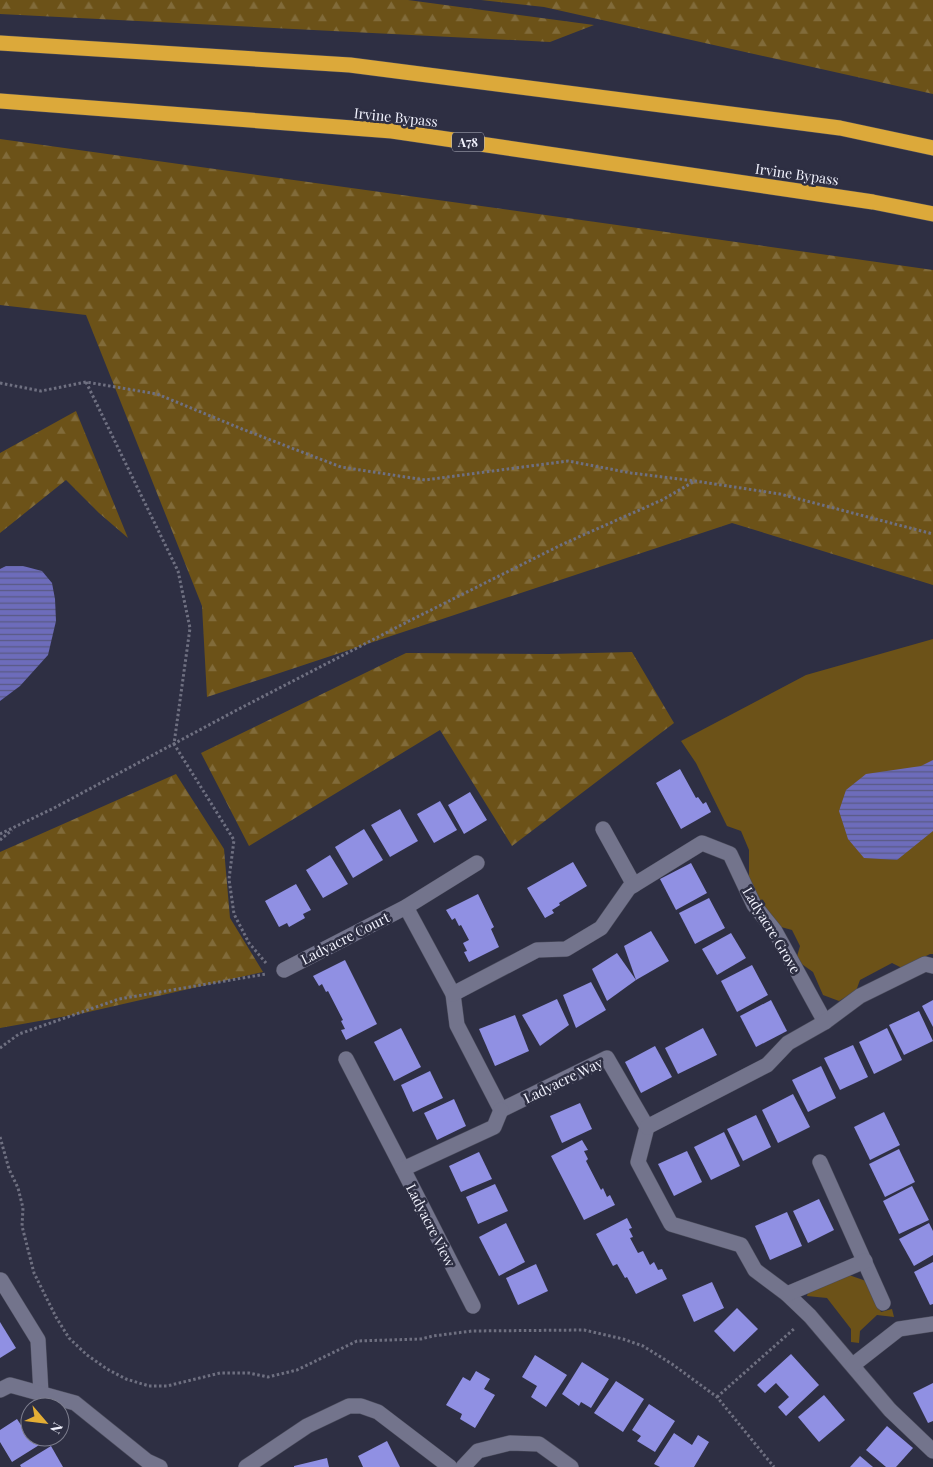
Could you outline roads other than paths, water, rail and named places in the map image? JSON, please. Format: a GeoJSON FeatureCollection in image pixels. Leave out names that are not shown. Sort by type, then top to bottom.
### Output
{"type":"FeatureCollection","features":[{"type":"Feature","properties":{"kind":"highway"},"geometry":{"type":"LineString","coordinates":[[0,43],[350,65],[840,128],[933,148]]}},
{"type":"Feature","properties":{"kind":"highway","name":"Irvine Bypass"},"geometry":{"type":"LineString","coordinates":[[0,101],[392,131],[873,202],[933,214]]}},
{"type":"Feature","properties":{"kind":"street"},"geometry":{"type":"LineString","coordinates":[[603,829],[634,885]]}},
{"type":"Feature","properties":{"kind":"street","name":"Ladyacre Grove"},"geometry":{"type":"LineString","coordinates":[[453,994],[537,950],[566,949],[601,928],[629,888],[702,843],[730,854],[754,905],[775,931],[825,1022]]}},
{"type":"Feature","properties":{"kind":"street","name":"Ladyacre Court"},"geometry":{"type":"LineString","coordinates":[[280,971],[406,907],[477,863]]}},
{"type":"Feature","properties":{"kind":"street","name":"Ladyacre Court"},"geometry":{"type":"LineString","coordinates":[[406,907],[453,994],[458,1025],[501,1110]]}},
{"type":"Feature","properties":{"kind":"street"},"geometry":{"type":"LineString","coordinates":[[933,966],[926,964],[860,996],[825,1022],[788,1043],[767,1065],[647,1128],[638,1162],[671,1224],[741,1245],[755,1270],[787,1294],[810,1316],[890,1410],[933,1451]]}},
{"type":"Feature","properties":{"kind":"street","name":"Ladyacre Way"},"geometry":{"type":"LineString","coordinates":[[501,1110],[607,1058],[647,1128]]}},
{"type":"Feature","properties":{"kind":"street"},"geometry":{"type":"LineString","coordinates":[[346,1059],[402,1169]]}},
{"type":"Feature","properties":{"kind":"street","name":"Ladyacre View"},"geometry":{"type":"LineString","coordinates":[[474,1306],[402,1169],[494,1127],[501,1110]]}},
{"type":"Feature","properties":{"kind":"street"},"geometry":{"type":"LineString","coordinates":[[820,1162],[883,1303]]}},
{"type":"Feature","properties":{"kind":"street"},"geometry":{"type":"LineString","coordinates":[[787,1294],[864,1261]]}},
{"type":"Feature","properties":{"kind":"street"},"geometry":{"type":"LineString","coordinates":[[1,1280],[38,1340],[41,1393]]}},
{"type":"Feature","properties":{"kind":"street"},"geometry":{"type":"LineString","coordinates":[[853,1365],[899,1329],[933,1324]]}},
{"type":"Feature","properties":{"kind":"street"},"geometry":{"type":"LineString","coordinates":[[0,1390],[10,1385],[75,1403],[147,1460],[160,1467]]}},
{"type":"Feature","properties":{"kind":"street"},"geometry":{"type":"LineString","coordinates":[[246,1467],[307,1426],[348,1406],[361,1406],[378,1412],[450,1467]]}},
{"type":"Feature","properties":{"kind":"street"},"geometry":{"type":"LineString","coordinates":[[463,1467],[478,1451],[510,1444],[538,1444],[571,1467]]}}]}
